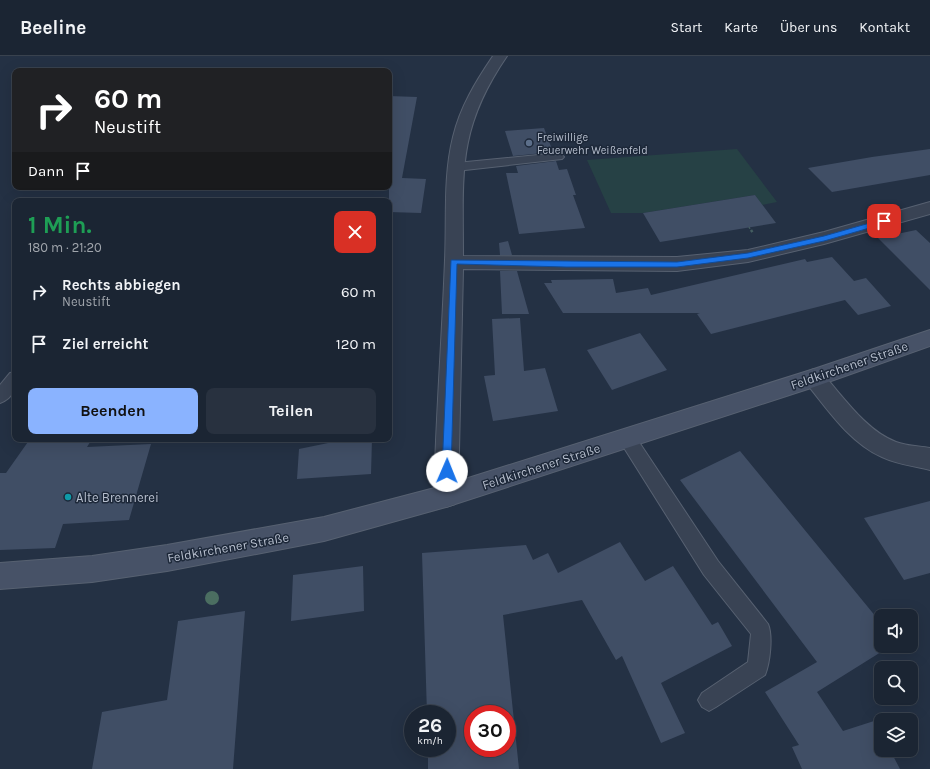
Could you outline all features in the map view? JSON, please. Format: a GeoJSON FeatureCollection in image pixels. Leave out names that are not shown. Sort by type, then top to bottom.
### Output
{"type":"FeatureCollection","features":[{"type":"Feature","properties":{"kind":"street"},"geometry":{"type":"LineString","coordinates":[[446,496],[456,167],[459,142],[472,102],[486,76],[500,56]]}},
{"type":"Feature","properties":{"kind":"street"},"geometry":{"type":"LineString","coordinates":[[454,262],[677,264],[748,256],[824,238],[930,208]]}},
{"type":"Feature","properties":{"kind":"street","name":"Feldkirchener Straße"},"geometry":{"type":"LineString","coordinates":[[0,576],[92,569],[211,551],[324,529],[446,496],[814,378],[930,338]]}},
{"type":"Feature","properties":{"kind":"street"},"geometry":{"type":"LineString","coordinates":[[814,378],[832,399],[873,441],[892,451],[930,459]]}},
{"type":"Feature","properties":{"kind":"lane"},"geometry":{"type":"LineString","coordinates":[[456,167],[558,157]]}},
{"type":"Feature","properties":{"kind":"lane"},"geometry":{"type":"LineString","coordinates":[[0,396],[12,382]]}},
{"type":"Feature","properties":{"kind":"lane"},"geometry":{"type":"LineString","coordinates":[[627,438],[711,568],[761,631],[758,668],[709,700]]}},
{"type":"Feature","properties":{"kind":"green space"},"geometry":{"type":"Polygon","coordinates":[[[737,149],[777,202],[762,205],[755,195],[643,213],[611,213],[587,160],[737,149]]]}},
{"type":"Feature","properties":{"kind":"building"},"geometry":{"type":"Polygon","coordinates":[[[392,96],[417,97],[402,178],[426,179],[421,213],[392,212],[392,198],[389,198],[389,190],[392,190],[392,96]]]}},
{"type":"Feature","properties":{"kind":"building","name":"Freiwillige Feuerwehr Weißenfeld"},"geometry":{"type":"Polygon","coordinates":[[[544,128],[553,152],[513,156],[505,131],[544,128]]]}},
{"type":"Feature","properties":{"kind":"building"},"geometry":{"type":"Polygon","coordinates":[[[930,149],[930,175],[832,192],[808,168],[872,157],[930,149]]]}},
{"type":"Feature","properties":{"kind":"building"},"geometry":{"type":"Polygon","coordinates":[[[556,161],[559,170],[567,169],[576,195],[573,195],[585,228],[519,234],[506,173],[518,173],[516,166],[556,161]]]}},
{"type":"Feature","properties":{"kind":"building"},"geometry":{"type":"Polygon","coordinates":[[[755,195],[776,223],[660,242],[643,213],[755,195]]]}},
{"type":"Feature","properties":{"kind":"building"},"geometry":{"type":"Polygon","coordinates":[[[916,230],[930,243],[930,290],[878,238],[916,230]]]}},
{"type":"Feature","properties":{"kind":"building"},"geometry":{"type":"Polygon","coordinates":[[[508,241],[512,255],[500,255],[499,243],[508,241]]]}},
{"type":"Feature","properties":{"kind":"building"},"geometry":{"type":"Polygon","coordinates":[[[832,257],[854,281],[866,278],[891,306],[858,315],[845,300],[711,334],[697,314],[700,313],[563,313],[544,283],[552,283],[551,280],[613,279],[616,293],[648,288],[651,295],[805,259],[807,262],[832,257]]]}},
{"type":"Feature","properties":{"kind":"building"},"geometry":{"type":"Polygon","coordinates":[[[500,271],[517,271],[529,314],[502,314],[500,271]]]}},
{"type":"Feature","properties":{"kind":"building"},"geometry":{"type":"Polygon","coordinates":[[[520,318],[524,371],[545,368],[558,411],[493,421],[484,376],[495,375],[492,319],[520,318]]]}},
{"type":"Feature","properties":{"kind":"building"},"geometry":{"type":"Polygon","coordinates":[[[640,333],[667,370],[612,390],[587,350],[640,333]]]}},
{"type":"Feature","properties":{"kind":"building","name":"Alte Brennerei"},"geometry":{"type":"Polygon","coordinates":[[[28,442],[90,442],[87,447],[151,444],[129,520],[63,524],[55,548],[0,550],[0,473],[6,473],[28,442]]]}},
{"type":"Feature","properties":{"kind":"building"},"geometry":{"type":"Polygon","coordinates":[[[333,442],[372,442],[371,474],[297,479],[299,449],[333,442]]]}},
{"type":"Feature","properties":{"kind":"building"},"geometry":{"type":"Polygon","coordinates":[[[740,451],[874,614],[874,653],[879,653],[817,692],[843,731],[874,721],[874,757],[894,757],[900,769],[802,769],[792,747],[799,745],[765,692],[817,662],[680,480],[740,451]]]}},
{"type":"Feature","properties":{"kind":"building"},"geometry":{"type":"Polygon","coordinates":[[[930,501],[930,573],[904,580],[864,518],[930,501]]]}},
{"type":"Feature","properties":{"kind":"building"},"geometry":{"type":"Polygon","coordinates":[[[620,542],[645,581],[673,566],[712,625],[718,622],[732,646],[661,683],[685,733],[661,743],[622,656],[616,660],[582,600],[503,615],[512,705],[464,705],[464,757],[516,757],[516,740],[519,769],[428,769],[428,757],[456,757],[456,705],[427,705],[422,553],[526,545],[533,560],[548,553],[558,573],[620,542]]]}},
{"type":"Feature","properties":{"kind":"building"},"geometry":{"type":"Polygon","coordinates":[[[363,566],[364,611],[291,621],[293,575],[363,566]]]}},
{"type":"Feature","properties":{"kind":"building"},"geometry":{"type":"Polygon","coordinates":[[[245,611],[233,769],[92,769],[102,712],[167,700],[178,621],[245,611]]]}},
{"type":"Feature","properties":{"kind":"place","name":"Freiwillige Feuerwehr Weißenfeld"},"geometry":{"type":"Point","coordinates":[529,143]}},
{"type":"Feature","properties":{"kind":"place","name":"Alte Brennerei"},"geometry":{"type":"Point","coordinates":[68,497]}},
{"type":"Feature","properties":{"kind":"route"},"geometry":{"type":"LineString","coordinates":[[447,471],[454,262],[624,265],[677,264],[748,256],[824,238],[884,221]]}}]}
